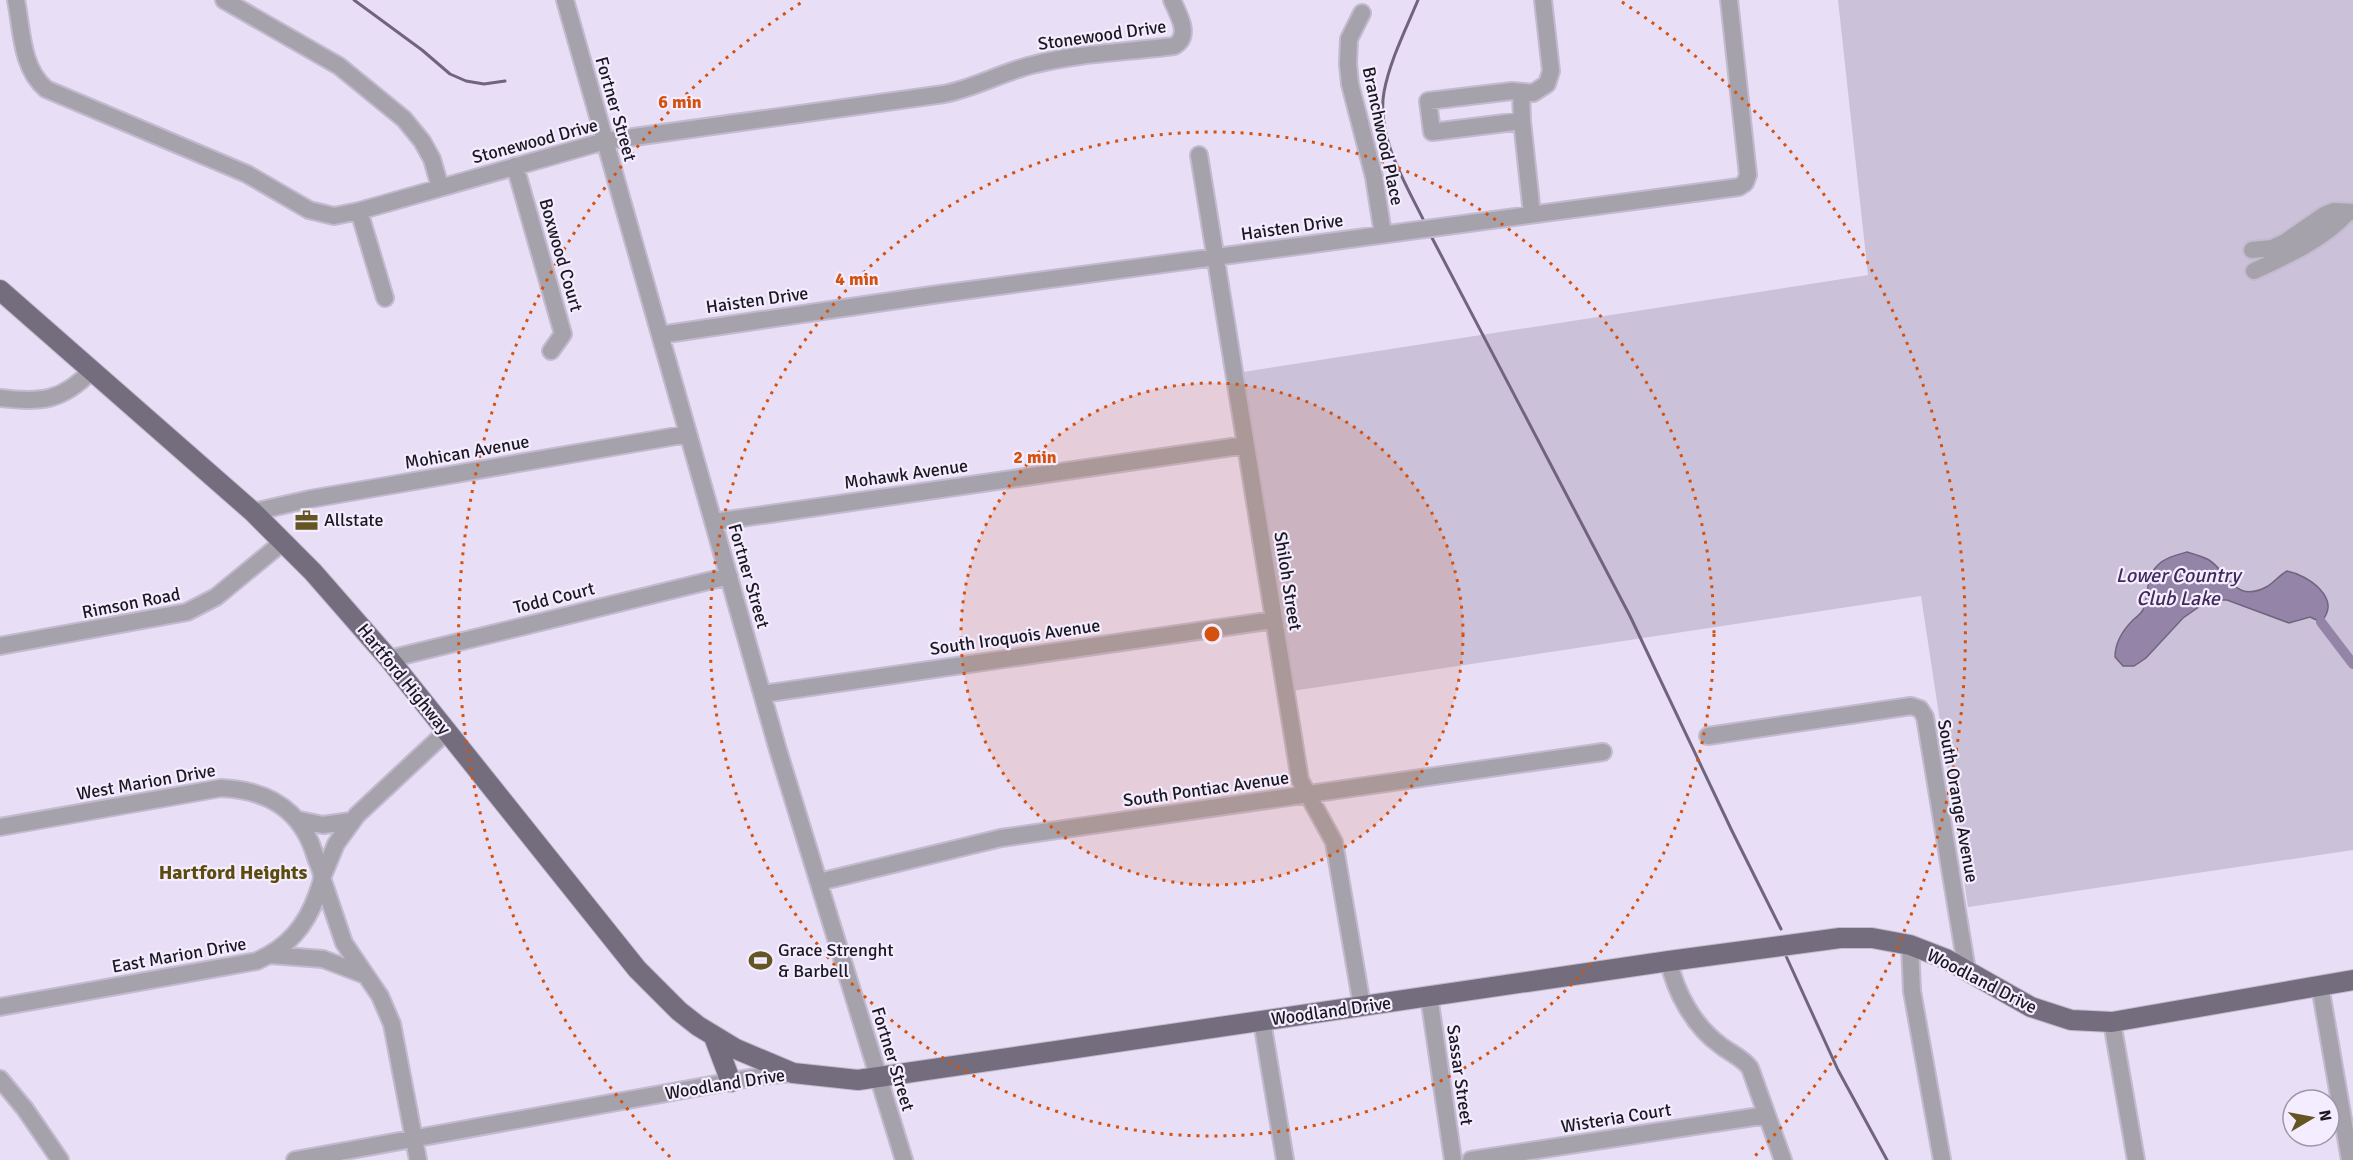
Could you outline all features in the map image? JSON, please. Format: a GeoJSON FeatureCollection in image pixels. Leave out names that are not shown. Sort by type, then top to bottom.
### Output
{"type":"FeatureCollection","features":[{"type":"Feature","properties":{"kind":"main road","name":"Hartford Highway"},"geometry":{"type":"LineString","coordinates":[[0,290],[253,512],[284,542],[389,659],[637,969],[679,1011],[714,1037],[736,1049],[793,1073]]}},
{"type":"Feature","properties":{"kind":"main road","name":"Woodland Drive"},"geometry":{"type":"LineString","coordinates":[[793,1073],[858,1080],[1840,938],[1872,938],[1910,945],[1946,959],[2009,997],[2054,1016],[2090,1022],[2112,1022],[2353,981]]}},
{"type":"Feature","properties":{"kind":"main road"},"geometry":{"type":"LineString","coordinates":[[714,1037],[731,1082]]}},
{"type":"Feature","properties":{"kind":"street","name":"Stonewood Drive"},"geometry":{"type":"LineString","coordinates":[[16,0],[29,67],[41,84],[52,92],[247,174],[309,210],[334,216],[359,211],[605,141],[944,94],[966,90],[1045,62],[1174,46],[1180,41],[1183,33],[1181,19],[1172,0]]}},
{"type":"Feature","properties":{"kind":"street"},"geometry":{"type":"LineString","coordinates":[[224,0],[339,66],[404,118],[423,141],[432,159],[440,187]]}},
{"type":"Feature","properties":{"kind":"street","name":"Fortner Street"},"geometry":{"type":"LineString","coordinates":[[565,0],[762,694],[904,1160]]}},
{"type":"Feature","properties":{"kind":"street"},"geometry":{"type":"LineString","coordinates":[[1522,121],[1432,132],[1428,101],[1512,91],[1533,93],[1547,84],[1551,76],[1543,0]]}},
{"type":"Feature","properties":{"kind":"street","name":"Haisten Drive"},"geometry":{"type":"LineString","coordinates":[[660,335],[870,303],[1735,188],[1745,183],[1748,175],[1730,0]]}},
{"type":"Feature","properties":{"kind":"street","name":"Branchwood Place"},"geometry":{"type":"LineString","coordinates":[[1362,13],[1349,39],[1350,84],[1374,177],[1383,234]]}},
{"type":"Feature","properties":{"kind":"street"},"geometry":{"type":"LineString","coordinates":[[1521,92],[1532,214]]}},
{"type":"Feature","properties":{"kind":"street","name":"Shiloh Street"},"geometry":{"type":"LineString","coordinates":[[1199,155],[1300,780],[1334,842],[1362,1006]]}},
{"type":"Feature","properties":{"kind":"street","name":"Boxwood Court"},"geometry":{"type":"LineString","coordinates":[[516,166],[563,334],[550,351]]}},
{"type":"Feature","properties":{"kind":"street"},"geometry":{"type":"LineString","coordinates":[[359,211],[385,298]]}},
{"type":"Feature","properties":{"kind":"street"},"geometry":{"type":"LineString","coordinates":[[2252,250],[2272,248],[2285,242],[2324,215],[2334,211],[2351,212]]}},
{"type":"Feature","properties":{"kind":"street"},"geometry":{"type":"LineString","coordinates":[[2254,271],[2292,254],[2339,223],[2351,212]]}},
{"type":"Feature","properties":{"kind":"street"},"geometry":{"type":"LineString","coordinates":[[0,398],[48,400],[71,389],[92,370]]}},
{"type":"Feature","properties":{"kind":"street","name":"Mohican Avenue"},"geometry":{"type":"LineString","coordinates":[[253,512],[310,499],[688,434]]}},
{"type":"Feature","properties":{"kind":"street","name":"Mohawk Avenue"},"geometry":{"type":"LineString","coordinates":[[714,522],[1246,445]]}},
{"type":"Feature","properties":{"kind":"street","name":"Rimson Road"},"geometry":{"type":"LineString","coordinates":[[0,646],[187,612],[216,597],[284,542]]}},
{"type":"Feature","properties":{"kind":"street","name":"Todd Court"},"geometry":{"type":"LineString","coordinates":[[389,659],[729,576]]}},
{"type":"Feature","properties":{"kind":"street","name":"South Iroquois Avenue"},"geometry":{"type":"LineString","coordinates":[[762,694],[1274,620]]}},
{"type":"Feature","properties":{"kind":"street","name":"South Orange Avenue"},"geometry":{"type":"LineString","coordinates":[[1708,736],[1911,706],[1920,709],[1925,717],[1967,971]]}},
{"type":"Feature","properties":{"kind":"street","name":"East Marion Drive"},"geometry":{"type":"LineString","coordinates":[[0,1007],[241,964],[270,955],[285,944],[305,922],[336,844],[351,822],[447,731]]}},
{"type":"Feature","properties":{"kind":"street","name":"South Pontiac Avenue"},"geometry":{"type":"LineString","coordinates":[[819,882],[1001,838],[1603,752]]}},
{"type":"Feature","properties":{"kind":"street","name":"West Marion Drive"},"geometry":{"type":"LineString","coordinates":[[0,827],[221,788],[257,793],[300,820],[310,838],[344,943],[380,996],[392,1024],[418,1160]]}},
{"type":"Feature","properties":{"kind":"street"},"geometry":{"type":"LineString","coordinates":[[300,820],[323,825],[351,822]]}},
{"type":"Feature","properties":{"kind":"street"},"geometry":{"type":"LineString","coordinates":[[1910,945],[1912,991],[1942,1160]]}},
{"type":"Feature","properties":{"kind":"street"},"geometry":{"type":"LineString","coordinates":[[270,955],[323,959],[366,975]]}},
{"type":"Feature","properties":{"kind":"street"},"geometry":{"type":"LineString","coordinates":[[1669,961],[1672,979],[1689,1010],[1712,1039],[1743,1060],[1750,1068],[1784,1160]]}},
{"type":"Feature","properties":{"kind":"street"},"geometry":{"type":"LineString","coordinates":[[2320,986],[2350,1160]]}},
{"type":"Feature","properties":{"kind":"street","name":"Sassar Street"},"geometry":{"type":"LineString","coordinates":[[1429,996],[1453,1160]]}},
{"type":"Feature","properties":{"kind":"street"},"geometry":{"type":"LineString","coordinates":[[1262,1020],[1285,1160]]}},
{"type":"Feature","properties":{"kind":"street"},"geometry":{"type":"LineString","coordinates":[[2112,1022],[2136,1160]]}},
{"type":"Feature","properties":{"kind":"street","name":"Woodland Drive"},"geometry":{"type":"LineString","coordinates":[[295,1160],[731,1082],[793,1073]]}},
{"type":"Feature","properties":{"kind":"street"},"geometry":{"type":"LineString","coordinates":[[0,1079],[26,1109],[60,1160]]}},
{"type":"Feature","properties":{"kind":"street","name":"Wisteria Court"},"geometry":{"type":"LineString","coordinates":[[1471,1160],[1767,1115]]}},
{"type":"Feature","properties":{"kind":"shaded area"},"geometry":{"type":"Polygon","coordinates":[[[1838,0],[2353,0],[2353,850],[1968,907],[1921,596],[1292,691],[1243,372],[1868,275],[1838,0]]]}},
{"type":"Feature","properties":{"kind":"water","name":"Lower Country Club Lake"},"geometry":{"type":"Polygon","coordinates":[[[2187,552],[2209,560],[2240,590],[2248,592],[2268,586],[2287,571],[2295,573],[2320,589],[2328,604],[2327,613],[2321,622],[2310,617],[2289,623],[2227,600],[2209,600],[2183,618],[2146,658],[2134,666],[2123,666],[2115,657],[2116,647],[2126,628],[2143,610],[2153,571],[2167,559],[2187,552]]]}},
{"type":"Feature","properties":{"kind":"waterway"},"geometry":{"type":"LineString","coordinates":[[354,0],[422,50],[450,74],[466,81],[484,84],[505,81]]}},
{"type":"Feature","properties":{"kind":"waterway"},"geometry":{"type":"LineString","coordinates":[[1418,0],[1390,68],[1384,92],[1383,109],[1384,126],[1394,160],[1425,223]]}},
{"type":"Feature","properties":{"kind":"waterway"},"geometry":{"type":"LineString","coordinates":[[1430,234],[1630,616],[1781,929]]}},
{"type":"Feature","properties":{"kind":"waterway"},"geometry":{"type":"LineString","coordinates":[[2321,622],[2353,664]]}},
{"type":"Feature","properties":{"kind":"waterway"},"geometry":{"type":"LineString","coordinates":[[1786,956],[1838,1070],[1887,1160]]}},
{"type":"Feature","properties":{"kind":"place","name":"Allstate"},"geometry":{"type":"Point","coordinates":[306,520]}},
{"type":"Feature","properties":{"kind":"place","name":"Grace Strenght & Barbell"},"geometry":{"type":"Point","coordinates":[760,960]}},
{"type":"Feature","properties":{"kind":"district","name":"Hartford Heights"},"geometry":{"type":"Point","coordinates":[233,872]}}]}
